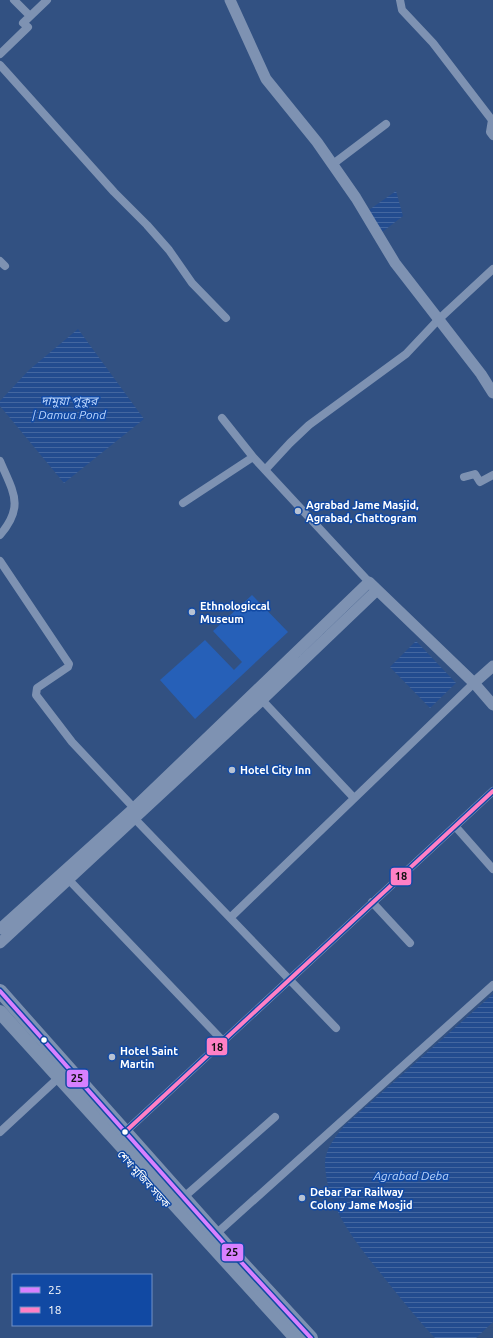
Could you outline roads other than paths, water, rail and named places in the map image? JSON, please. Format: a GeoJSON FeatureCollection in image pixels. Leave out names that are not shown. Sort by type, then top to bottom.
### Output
{"type":"FeatureCollection","features":[{"type":"Feature","properties":{"kind":"highway","name":"শেখ মুজিব সড়ক"},"geometry":{"type":"LineString","coordinates":[[0,992],[124,1132],[184,1196],[311,1338]]}},
{"type":"Feature","properties":{"kind":"highway"},"geometry":{"type":"LineString","coordinates":[[0,992],[230,1250],[311,1338]]}},
{"type":"Feature","properties":{"kind":"highway"},"geometry":{"type":"LineString","coordinates":[[0,1012],[296,1338]]}},
{"type":"Feature","properties":{"kind":"highway","name":"শেখ মুজিব সড়ক"},"geometry":{"type":"LineString","coordinates":[[0,1020],[288,1338]]}},
{"type":"Feature","properties":{"kind":"street"},"geometry":{"type":"LineString","coordinates":[[14,0],[30,16]]}},
{"type":"Feature","properties":{"kind":"street"},"geometry":{"type":"LineString","coordinates":[[0,54],[28,27],[23,22],[47,0]]}},
{"type":"Feature","properties":{"kind":"street"},"geometry":{"type":"LineString","coordinates":[[230,0],[266,79],[333,164],[395,263],[481,374],[493,392]]}},
{"type":"Feature","properties":{"kind":"street"},"geometry":{"type":"LineString","coordinates":[[400,0],[402,10],[433,43],[492,117],[490,132],[493,136]]}},
{"type":"Feature","properties":{"kind":"street"},"geometry":{"type":"LineString","coordinates":[[0,65],[114,192],[170,250],[192,283],[226,318]]}},
{"type":"Feature","properties":{"kind":"street"},"geometry":{"type":"LineString","coordinates":[[333,164],[386,124]]}},
{"type":"Feature","properties":{"kind":"street"},"geometry":{"type":"LineString","coordinates":[[265,470],[309,425],[406,354],[438,320],[493,269]]}},
{"type":"Feature","properties":{"kind":"street"},"geometry":{"type":"LineString","coordinates":[[222,418],[253,457],[373,586],[474,683],[493,705]]}},
{"type":"Feature","properties":{"kind":"street"},"geometry":{"type":"LineString","coordinates":[[183,503],[253,457]]}},
{"type":"Feature","properties":{"kind":"street"},"geometry":{"type":"LineString","coordinates":[[0,461],[16,499],[13,515],[0,535]]}},
{"type":"Feature","properties":{"kind":"street"},"geometry":{"type":"LineString","coordinates":[[464,477],[475,474],[480,482],[493,475]]}},
{"type":"Feature","properties":{"kind":"street"},"geometry":{"type":"LineString","coordinates":[[0,561],[69,664],[68,667],[37,688],[36,694],[72,742],[134,813],[336,1028]]}},
{"type":"Feature","properties":{"kind":"street"},"geometry":{"type":"LineString","coordinates":[[0,929],[262,700],[373,586]]}},
{"type":"Feature","properties":{"kind":"street"},"geometry":{"type":"LineString","coordinates":[[0,943],[69,880],[134,813],[373,586]]}},
{"type":"Feature","properties":{"kind":"street"},"geometry":{"type":"LineString","coordinates":[[231,917],[493,666]]}},
{"type":"Feature","properties":{"kind":"street"},"geometry":{"type":"LineString","coordinates":[[262,700],[354,798]]}},
{"type":"Feature","properties":{"kind":"street"},"geometry":{"type":"LineString","coordinates":[[124,1132],[493,790]]}},
{"type":"Feature","properties":{"kind":"street"},"geometry":{"type":"LineString","coordinates":[[454,826],[493,869]]}},
{"type":"Feature","properties":{"kind":"street"},"geometry":{"type":"LineString","coordinates":[[69,880],[222,1040]]}},
{"type":"Feature","properties":{"kind":"street"},"geometry":{"type":"LineString","coordinates":[[372,902],[410,943]]}},
{"type":"Feature","properties":{"kind":"street"},"geometry":{"type":"LineString","coordinates":[[217,1233],[493,985]]}},
{"type":"Feature","properties":{"kind":"street"},"geometry":{"type":"LineString","coordinates":[[0,1132],[55,1081]]}},
{"type":"Feature","properties":{"kind":"street"},"geometry":{"type":"LineString","coordinates":[[184,1196],[275,1117]]}},
{"type":"Feature","properties":{"kind":"water"},"geometry":{"type":"Polygon","coordinates":[[[396,191],[403,216],[377,236],[366,212],[396,191]]]}},
{"type":"Feature","properties":{"kind":"water","name":"দামুয়া পুকুর | Damua Pond"},"geometry":{"type":"Polygon","coordinates":[[[78,329],[144,419],[64,483],[0,406],[0,401],[29,370],[78,329]]]}},
{"type":"Feature","properties":{"kind":"water"},"geometry":{"type":"Polygon","coordinates":[[[416,641],[456,683],[430,708],[390,667],[416,641]]]}},
{"type":"Feature","properties":{"kind":"water","name":"Agrabad Deba"},"geometry":{"type":"Polygon","coordinates":[[[493,994],[493,1322],[476,1338],[435,1338],[410,1310],[355,1240],[346,1226],[331,1196],[327,1180],[325,1158],[332,1143],[344,1126],[493,994]]]}},
{"type":"Feature","properties":{"kind":"place","name":"Agrabad Jame Masjid, Agrabad, Chattogram"},"geometry":{"type":"Point","coordinates":[298,511]}},
{"type":"Feature","properties":{"kind":"place","name":"Ethnologiccal Museum"},"geometry":{"type":"Point","coordinates":[192,612]}},
{"type":"Feature","properties":{"kind":"place","name":"Hotel City Inn"},"geometry":{"type":"Point","coordinates":[232,770]}},
{"type":"Feature","properties":{"kind":"place","name":"Hotel Saint Martin"},"geometry":{"type":"Point","coordinates":[112,1057]}},
{"type":"Feature","properties":{"kind":"place","name":"Debar Par Railway Colony Jame Mosjid"},"geometry":{"type":"Point","coordinates":[302,1198]}}]}
